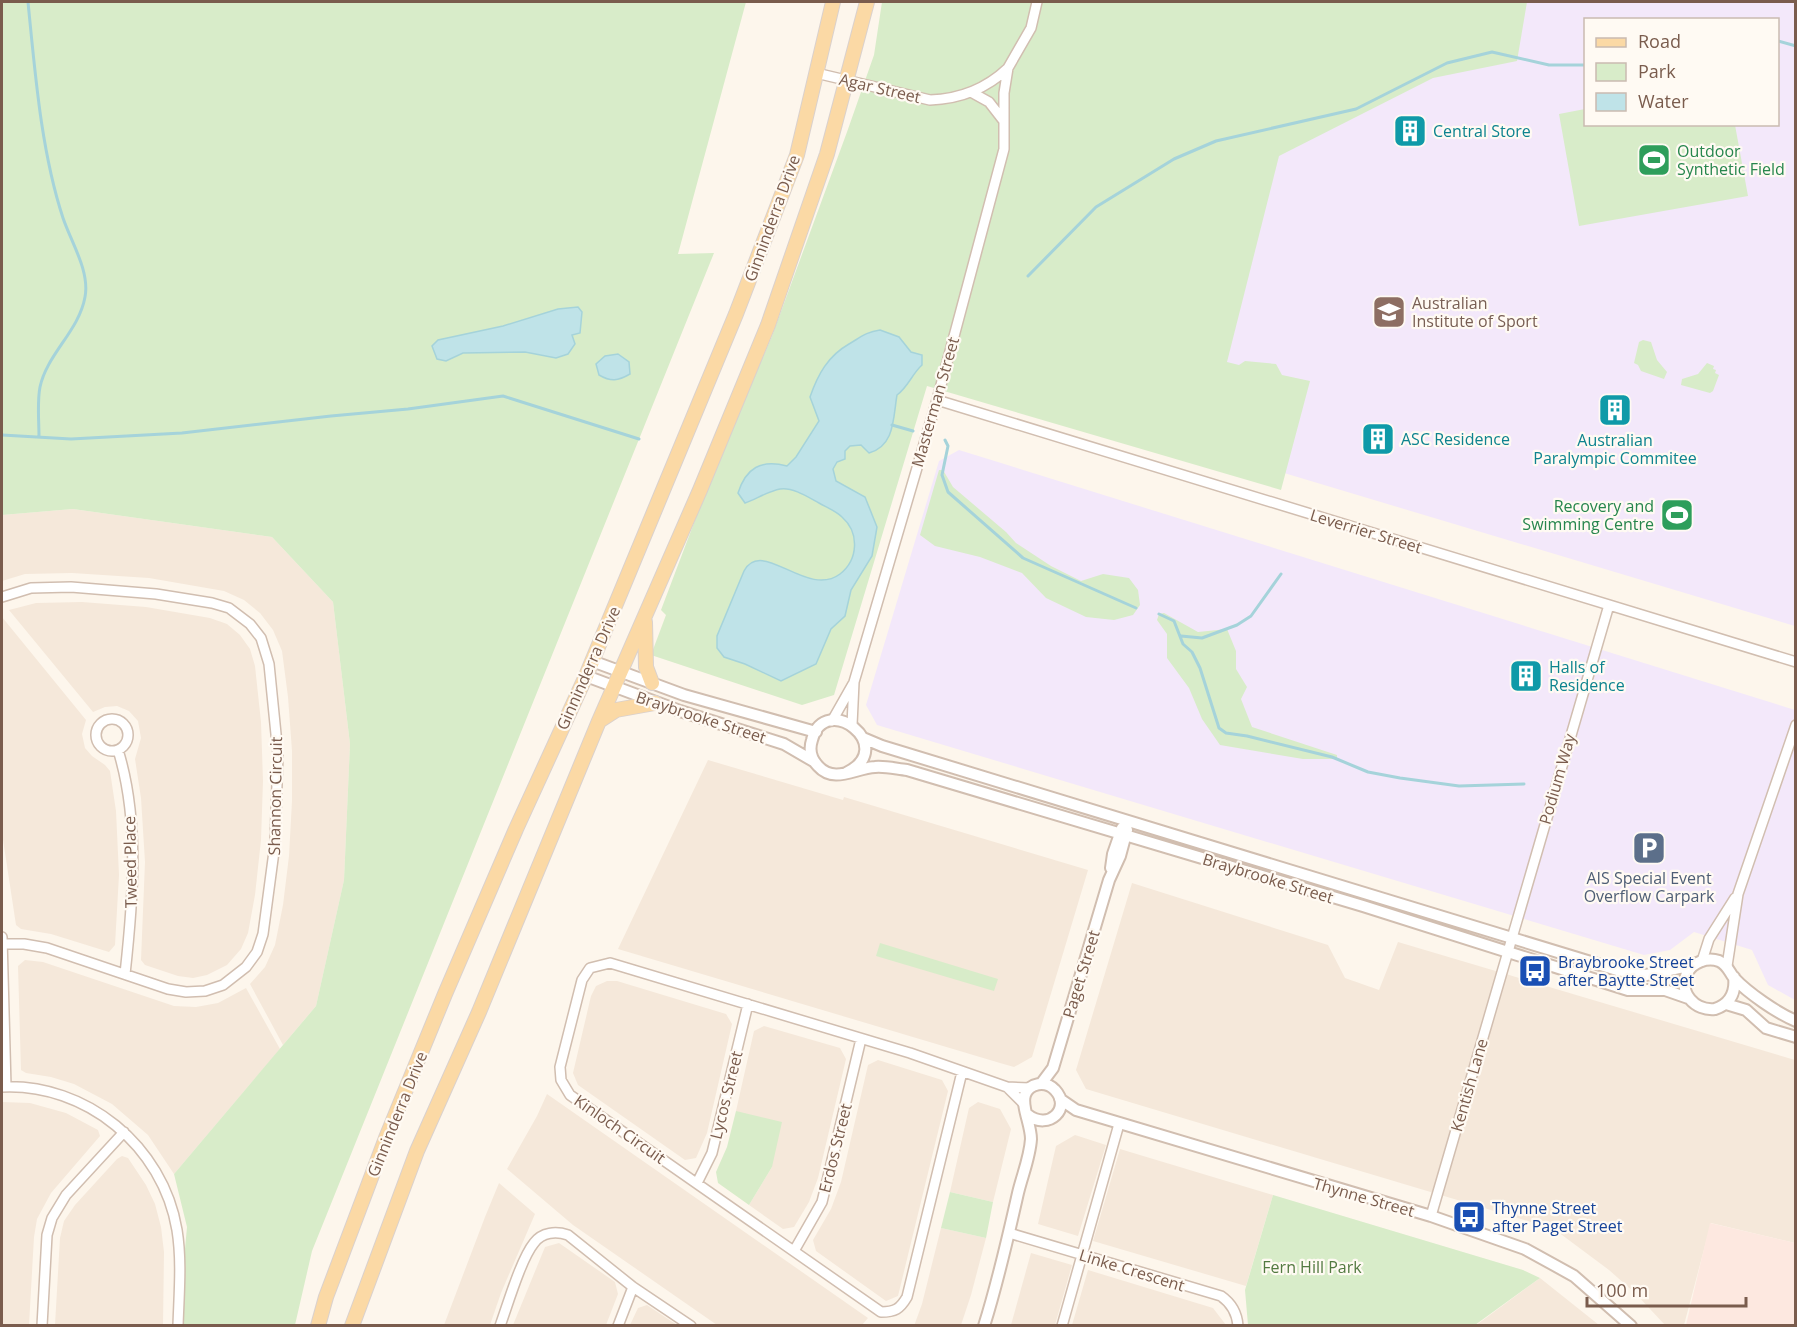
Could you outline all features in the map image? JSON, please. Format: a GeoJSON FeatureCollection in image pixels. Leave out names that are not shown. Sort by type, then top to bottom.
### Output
{"type":"FeatureCollection","features":[{"type":"Feature","properties":{"kind":"main road","name":"Ginninderra Drive"},"geometry":{"type":"LineString","coordinates":[[318,1326],[338,1265],[386,1137],[512,840],[586,676],[741,303],[797,155],[833,2]]}},
{"type":"Feature","properties":{"kind":"main road","name":"Ginninderra Drive"},"geometry":{"type":"LineString","coordinates":[[352,1326],[417,1151],[479,1012],[768,325],[827,154],[867,2]]}},
{"type":"Feature","properties":{"kind":"main road"},"geometry":{"type":"LineString","coordinates":[[645,617],[646,667],[652,683]]}},
{"type":"Feature","properties":{"kind":"main road"},"geometry":{"type":"LineString","coordinates":[[600,721],[616,710],[655,703]]}},
{"type":"Feature","properties":{"kind":"street","name":"Masterman Street"},"geometry":{"type":"LineString","coordinates":[[832,721],[854,682],[937,400],[1004,149],[1004,93],[1008,68],[1031,28],[1037,2]]}},
{"type":"Feature","properties":{"kind":"street","name":"Agar Street"},"geometry":{"type":"LineString","coordinates":[[816,73],[930,100],[949,99],[971,92],[995,80],[1008,68]]}},
{"type":"Feature","properties":{"kind":"street"},"geometry":{"type":"LineString","coordinates":[[971,92],[989,102],[1003,120]]}},
{"type":"Feature","properties":{"kind":"street","name":"Leverrier Street"},"geometry":{"type":"LineString","coordinates":[[937,400],[1796,662]]}},
{"type":"Feature","properties":{"kind":"street","name":"Shannon Circuit"},"geometry":{"type":"LineString","coordinates":[[2,597],[31,588],[71,587],[137,591],[212,603],[229,608],[243,618],[261,638],[268,655],[276,724],[277,814],[270,894],[263,934],[257,952],[246,968],[232,980],[205,991],[177,991],[46,948],[24,944],[2,944]]}},
{"type":"Feature","properties":{"kind":"street","name":"Podium Way"},"geometry":{"type":"LineString","coordinates":[[1508,953],[1609,605]]}},
{"type":"Feature","properties":{"kind":"street","name":"Braybrooke Street"},"geometry":{"type":"LineString","coordinates":[[592,661],[694,698],[816,732]]}},
{"type":"Feature","properties":{"kind":"street","name":"Braybrooke Street"},"geometry":{"type":"LineString","coordinates":[[586,676],[655,703],[784,744],[815,762]]}},
{"type":"Feature","properties":{"kind":"street","name":"Masterman Street"},"geometry":{"type":"LineString","coordinates":[[852,725],[854,682]]}},
{"type":"Feature","properties":{"kind":"street"},"geometry":{"type":"LineString","coordinates":[[832,721],[852,725],[863,738],[865,746],[862,759],[856,767],[846,773],[829,773],[815,762],[811,745],[816,732],[823,725],[832,721]]}},
{"type":"Feature","properties":{"kind":"street"},"geometry":{"type":"LineString","coordinates":[[1727,966],[1738,894],[1796,725]]}},
{"type":"Feature","properties":{"kind":"street","name":"Braybrooke Street"},"geometry":{"type":"LineString","coordinates":[[863,738],[882,746],[1617,970],[1646,975],[1698,963]]}},
{"type":"Feature","properties":{"kind":"street","name":"Tweed Place"},"geometry":{"type":"LineString","coordinates":[[118,750],[128,795],[132,855],[131,915],[125,974]]}},
{"type":"Feature","properties":{"kind":"street","name":"Braybrooke Street"},"geometry":{"type":"LineString","coordinates":[[846,773],[875,766],[907,770],[1363,906],[1628,990],[1665,990],[1688,998]]}},
{"type":"Feature","properties":{"kind":"street","name":"Paget Street"},"geometry":{"type":"LineString","coordinates":[[1036,1086],[1053,1068],[1109,880],[1113,854],[1127,820]]}},
{"type":"Feature","properties":{"kind":"street"},"geometry":{"type":"LineString","coordinates":[[1734,977],[1734,989],[1726,1004],[1715,1009],[1709,1010],[1697,1006],[1686,993],[1685,981],[1738,894]]}},
{"type":"Feature","properties":{"kind":"street"},"geometry":{"type":"LineString","coordinates":[[2,937],[4,1087],[41,1090],[76,1101],[101,1114],[124,1132],[143,1153],[165,1189],[174,1215],[179,1257],[178,1326]]}},
{"type":"Feature","properties":{"kind":"street","name":"Kentish Lane"},"geometry":{"type":"LineString","coordinates":[[1431,1216],[1508,953]]}},
{"type":"Feature","properties":{"kind":"street"},"geometry":{"type":"LineString","coordinates":[[1698,963],[1715,960],[1727,966],[1734,977],[1779,1014],[1796,1020]]}},
{"type":"Feature","properties":{"kind":"street","name":"Kinloch Circuit"},"geometry":{"type":"LineString","coordinates":[[962,1072],[907,1297],[902,1306],[893,1312],[881,1312],[570,1095],[561,1080],[560,1067],[582,980],[590,968],[610,963],[861,1039],[962,1072],[1007,1087],[1036,1086]]}},
{"type":"Feature","properties":{"kind":"street","name":"Lycos Street"},"geometry":{"type":"LineString","coordinates":[[696,1183],[712,1153],[748,1004]]}},
{"type":"Feature","properties":{"kind":"street"},"geometry":{"type":"LineString","coordinates":[[1726,1004],[1746,1010],[1766,1028],[1796,1037]]}},
{"type":"Feature","properties":{"kind":"street","name":"Erdos Street"},"geometry":{"type":"LineString","coordinates":[[794,1251],[822,1202],[861,1039]]}},
{"type":"Feature","properties":{"kind":"street","name":"Paget Street"},"geometry":{"type":"LineString","coordinates":[[1053,1068],[1058,1095]]}},
{"type":"Feature","properties":{"kind":"street"},"geometry":{"type":"LineString","coordinates":[[984,1326],[1031,1140],[1028,1115],[1023,1103],[1024,1097],[1036,1086],[1047,1085],[1058,1095],[1060,1105],[1031,1140]]}},
{"type":"Feature","properties":{"kind":"street","name":"Kinloch Circuit"},"geometry":{"type":"LineString","coordinates":[[1007,1087],[1023,1103]]}},
{"type":"Feature","properties":{"kind":"street","name":"Thynne Street"},"geometry":{"type":"LineString","coordinates":[[1058,1095],[1076,1110],[1431,1216],[1525,1249],[1574,1276],[1631,1326]]}},
{"type":"Feature","properties":{"kind":"street"},"geometry":{"type":"LineString","coordinates":[[1028,1115],[1034,1119],[1051,1118],[1076,1110]]}},
{"type":"Feature","properties":{"kind":"street"},"geometry":{"type":"LineString","coordinates":[[1062,1326],[1119,1124]]}},
{"type":"Feature","properties":{"kind":"street"},"geometry":{"type":"LineString","coordinates":[[42,1326],[47,1235],[52,1218],[66,1195],[124,1132]]}},
{"type":"Feature","properties":{"kind":"street"},"geometry":{"type":"LineString","coordinates":[[500,1326],[534,1242],[542,1236],[556,1232],[568,1235],[633,1287],[691,1326]]}},
{"type":"Feature","properties":{"kind":"street","name":"Linke Crescent"},"geometry":{"type":"LineString","coordinates":[[1009,1233],[1221,1296],[1230,1303],[1238,1319],[1238,1326]]}},
{"type":"Feature","properties":{"kind":"street"},"geometry":{"type":"LineString","coordinates":[[618,1326],[633,1287]]}},
{"type":"Feature","properties":{"kind":"shaded area","name":"Australian Institute of Sport"},"geometry":{"type":"Polygon","coordinates":[[[1056,2],[1795,2],[1795,626],[980,382],[1056,2]]]}},
{"type":"Feature","properties":{"kind":"shaded area"},"geometry":{"type":"Polygon","coordinates":[[[959,450],[1795,710],[1795,1000],[1768,985],[1752,950],[1694,932],[1670,950],[1644,955],[877,725],[866,705],[939,461],[959,450]]]}},
{"type":"Feature","properties":{"kind":"shaded area"},"geometry":{"type":"Polygon","coordinates":[[[73,509],[272,537],[333,602],[350,744],[344,880],[316,1006],[283,1045],[250,984],[265,967],[275,945],[289,856],[292,751],[282,651],[273,630],[260,613],[244,600],[224,591],[149,578],[72,573],[25,574],[2,581],[2,515],[73,509]]]}},
{"type":"Feature","properties":{"kind":"shaded area"},"geometry":{"type":"Polygon","coordinates":[[[82,602],[146,607],[210,618],[227,624],[240,635],[250,649],[255,666],[261,722],[263,781],[261,840],[255,895],[248,933],[241,949],[227,965],[207,975],[193,978],[178,976],[145,965],[141,960],[145,862],[141,798],[135,759],[141,738],[138,721],[129,711],[117,706],[105,707],[93,712],[9,610],[36,603],[82,602]]]}},
{"type":"Feature","properties":{"kind":"shaded area"},"geometry":{"type":"Polygon","coordinates":[[[2,617],[86,720],[82,734],[85,748],[110,771],[116,811],[119,875],[115,945],[109,952],[51,934],[21,929],[16,925],[2,833],[2,617]]]}},
{"type":"Feature","properties":{"kind":"shaded area"},"geometry":{"type":"Polygon","coordinates":[[[708,760],[843,800],[844,797],[1088,870],[1032,1057],[1014,1067],[618,949],[708,760]]]}},
{"type":"Feature","properties":{"kind":"shaded area"},"geometry":{"type":"Polygon","coordinates":[[[1132,883],[1328,945],[1345,978],[1379,990],[1398,942],[1795,1060],[1795,1243],[1711,1223],[1684,1325],[1665,1325],[1635,1293],[1609,1270],[1554,1229],[1086,1089],[1076,1070],[1132,883]]]}},
{"type":"Feature","properties":{"kind":"shaded area"},"geometry":{"type":"Polygon","coordinates":[[[25,960],[43,962],[174,1006],[196,1007],[218,1003],[246,988],[280,1049],[174,1174],[148,1135],[112,1104],[74,1084],[21,1070],[18,966],[25,960]]]}},
{"type":"Feature","properties":{"kind":"shaded area"},"geometry":{"type":"Polygon","coordinates":[[[607,981],[617,981],[726,1014],[732,1024],[707,1133],[696,1158],[685,1160],[578,1085],[573,1073],[591,996],[596,986],[607,981]]]}},
{"type":"Feature","properties":{"kind":"shaded area"},"geometry":{"type":"Polygon","coordinates":[[[764,1026],[840,1048],[846,1059],[818,1178],[809,1202],[794,1227],[783,1229],[749,1205],[772,1167],[736,1111],[754,1031],[764,1026]]]}},
{"type":"Feature","properties":{"kind":"shaded area"},"geometry":{"type":"Polygon","coordinates":[[[878,1060],[942,1080],[948,1091],[898,1296],[886,1301],[816,1251],[813,1240],[831,1209],[841,1182],[868,1065],[878,1060]]]}},
{"type":"Feature","properties":{"kind":"shaded area"},"geometry":{"type":"Polygon","coordinates":[[[547,1094],[868,1318],[862,1325],[717,1325],[573,1225],[507,1169],[547,1094]]]}},
{"type":"Feature","properties":{"kind":"shaded area"},"geometry":{"type":"Polygon","coordinates":[[[2,1102],[30,1103],[66,1113],[98,1130],[100,1136],[51,1193],[37,1219],[29,1325],[2,1325],[2,1102]]]}},
{"type":"Feature","properties":{"kind":"shaded area"},"geometry":{"type":"Polygon","coordinates":[[[978,1102],[1000,1109],[1011,1129],[993,1202],[950,1192],[969,1108],[978,1102]]]}},
{"type":"Feature","properties":{"kind":"shaded area"},"geometry":{"type":"Polygon","coordinates":[[[1075,1135],[1106,1145],[1078,1236],[1038,1224],[1056,1146],[1075,1135]]]}},
{"type":"Feature","properties":{"kind":"shaded area"},"geometry":{"type":"Polygon","coordinates":[[[1120,1149],[1273,1195],[1246,1286],[1093,1241],[1120,1149]]]}},
{"type":"Feature","properties":{"kind":"shaded area"},"geometry":{"type":"Polygon","coordinates":[[[122,1156],[128,1158],[146,1185],[155,1204],[161,1227],[164,1252],[163,1325],[55,1325],[60,1238],[64,1221],[75,1205],[122,1156]]]}},
{"type":"Feature","properties":{"kind":"shaded area"},"geometry":{"type":"Polygon","coordinates":[[[499,1183],[535,1214],[501,1293],[490,1325],[444,1325],[485,1217],[499,1183]]]}},
{"type":"Feature","properties":{"kind":"shaded area"},"geometry":{"type":"Polygon","coordinates":[[[1710,1223],[1795,1243],[1795,1325],[1686,1325],[1710,1223]]]}},
{"type":"Feature","properties":{"kind":"shaded area"},"geometry":{"type":"Polygon","coordinates":[[[941,1228],[986,1238],[971,1295],[961,1325],[914,1326],[922,1304],[941,1228]]]}},
{"type":"Feature","properties":{"kind":"shaded area"},"geometry":{"type":"Polygon","coordinates":[[[559,1243],[615,1282],[618,1294],[606,1325],[513,1325],[545,1247],[559,1243]]]}},
{"type":"Feature","properties":{"kind":"shaded area"},"geometry":{"type":"Polygon","coordinates":[[[1031,1253],[1072,1265],[1055,1325],[1011,1325],[1031,1253]]]}},
{"type":"Feature","properties":{"kind":"shaded area"},"geometry":{"type":"Polygon","coordinates":[[[1088,1270],[1213,1308],[1226,1325],[1072,1325],[1088,1270]]]}},
{"type":"Feature","properties":{"kind":"shaded area"},"geometry":{"type":"Polygon","coordinates":[[[1540,1278],[1599,1325],[1475,1326],[1540,1278]]]}},
{"type":"Feature","properties":{"kind":"shaded area"},"geometry":{"type":"Polygon","coordinates":[[[647,1305],[677,1325],[630,1325],[638,1308],[647,1305]]]}},
{"type":"Feature","properties":{"kind":"green space"},"geometry":{"type":"Polygon","coordinates":[[[2,2],[746,2],[678,254],[714,253],[312,1251],[295,1325],[178,1325],[187,1227],[174,1174],[316,1006],[344,880],[350,744],[333,602],[272,537],[73,509],[2,515],[2,2]]]}},
{"type":"Feature","properties":{"kind":"green space"},"geometry":{"type":"Polygon","coordinates":[[[882,2],[1527,2],[1517,61],[1433,78],[1279,156],[1227,362],[1239,365],[1245,361],[1276,364],[1282,375],[1310,381],[1281,490],[927,386],[834,695],[802,705],[651,655],[666,615],[661,610],[711,478],[772,336],[847,132],[874,55],[882,2]]]}},
{"type":"Feature","properties":{"kind":"green space","name":"Outdoor Synthetic Field"},"geometry":{"type":"Polygon","coordinates":[[[1584,109],[1584,126],[1735,126],[1748,196],[1579,226],[1559,114],[1584,109]]]}},
{"type":"Feature","properties":{"kind":"green space"},"geometry":{"type":"Polygon","coordinates":[[[1643,340],[1651,342],[1657,360],[1667,372],[1664,379],[1641,371],[1634,363],[1639,342],[1643,340]]]}},
{"type":"Feature","properties":{"kind":"green space"},"geometry":{"type":"Polygon","coordinates":[[[1707,363],[1714,366],[1715,373],[1719,375],[1713,391],[1710,393],[1681,385],[1682,379],[1698,374],[1707,363]]]}},
{"type":"Feature","properties":{"kind":"green space"},"geometry":{"type":"Polygon","coordinates":[[[939,470],[943,470],[953,487],[1016,543],[1051,566],[1081,581],[1103,574],[1129,578],[1138,590],[1140,605],[1133,615],[1114,620],[1086,617],[1046,598],[1022,573],[980,557],[935,546],[920,535],[939,470]]]}},
{"type":"Feature","properties":{"kind":"green space"},"geometry":{"type":"Polygon","coordinates":[[[1164,613],[1198,632],[1227,629],[1236,651],[1236,669],[1247,687],[1241,699],[1252,727],[1337,755],[1337,759],[1303,759],[1220,745],[1202,719],[1189,688],[1167,658],[1167,634],[1157,620],[1159,614],[1164,613]]]}},
{"type":"Feature","properties":{"kind":"green space"},"geometry":{"type":"Polygon","coordinates":[[[880,943],[998,979],[994,991],[876,956],[880,943]]]}},
{"type":"Feature","properties":{"kind":"green space"},"geometry":{"type":"Polygon","coordinates":[[[736,1111],[782,1122],[772,1167],[749,1205],[718,1183],[716,1172],[727,1147],[736,1111]]]}},
{"type":"Feature","properties":{"kind":"green space"},"geometry":{"type":"Polygon","coordinates":[[[950,1192],[993,1202],[986,1238],[941,1228],[950,1192]]]}},
{"type":"Feature","properties":{"kind":"green space","name":"Fern Hill Park"},"geometry":{"type":"Polygon","coordinates":[[[1273,1195],[1523,1270],[1540,1278],[1475,1325],[1248,1325],[1245,1290],[1273,1195]]]}},
{"type":"Feature","properties":{"kind":"water"},"geometry":{"type":"Polygon","coordinates":[[[578,307],[582,312],[580,333],[572,335],[575,344],[568,354],[556,358],[525,352],[463,353],[446,361],[437,359],[432,346],[438,340],[503,326],[558,309],[578,307]]]}},
{"type":"Feature","properties":{"kind":"water"},"geometry":{"type":"Polygon","coordinates":[[[880,330],[899,337],[911,352],[922,355],[922,365],[897,395],[891,430],[884,444],[869,453],[861,445],[850,446],[845,451],[845,459],[837,462],[833,469],[836,481],[865,497],[877,527],[872,556],[851,590],[845,616],[831,629],[816,664],[781,681],[724,657],[717,648],[717,636],[744,571],[752,562],[762,561],[800,575],[827,580],[840,574],[846,568],[853,554],[854,538],[848,523],[840,515],[795,491],[780,489],[771,491],[745,503],[738,493],[745,477],[756,468],[770,464],[787,466],[796,457],[819,421],[810,397],[825,366],[842,349],[864,335],[880,330]]]}},
{"type":"Feature","properties":{"kind":"water"},"geometry":{"type":"Polygon","coordinates":[[[618,354],[629,362],[630,374],[614,380],[599,375],[596,364],[605,356],[618,354]]]}},
{"type":"Feature","properties":{"kind":"waterway"},"geometry":{"type":"LineString","coordinates":[[28,2],[40,111],[49,166],[63,218],[79,257],[86,287],[82,309],[49,364],[40,387],[39,437]]}},
{"type":"Feature","properties":{"kind":"waterway"},"geometry":{"type":"LineString","coordinates":[[1779,41],[1796,46]]}},
{"type":"Feature","properties":{"kind":"waterway"},"geometry":{"type":"LineString","coordinates":[[1028,276],[1096,207],[1174,159],[1216,141],[1356,109],[1447,63],[1492,52],[1549,65],[1584,65]]}},
{"type":"Feature","properties":{"kind":"waterway"},"geometry":{"type":"LineString","coordinates":[[2,435],[71,439],[182,433],[408,409],[503,396],[639,439]]}},
{"type":"Feature","properties":{"kind":"waterway"},"geometry":{"type":"LineString","coordinates":[[892,425],[913,431]]}},
{"type":"Feature","properties":{"kind":"waterway"},"geometry":{"type":"LineString","coordinates":[[945,440],[948,446],[942,475],[948,492],[1023,558],[1136,608]]}},
{"type":"Feature","properties":{"kind":"waterway"},"geometry":{"type":"LineString","coordinates":[[1181,636],[1202,638],[1237,625],[1251,616],[1281,574]]}},
{"type":"Feature","properties":{"kind":"waterway"},"geometry":{"type":"LineString","coordinates":[[1159,614],[1174,621],[1183,644],[1192,652],[1200,668],[1219,728],[1226,733],[1332,757],[1368,772],[1400,778],[1459,786],[1524,784]]}},
{"type":"Feature","properties":{"kind":"place","name":"Central Store"},"geometry":{"type":"Point","coordinates":[1410,131]}},
{"type":"Feature","properties":{"kind":"place","name":"Outdoor Synthetic Field"},"geometry":{"type":"Point","coordinates":[1654,160]}},
{"type":"Feature","properties":{"kind":"place","name":"Australian Institute of Sport"},"geometry":{"type":"Point","coordinates":[1389,312]}},
{"type":"Feature","properties":{"kind":"place","name":"Australian Paralympic Commitee"},"geometry":{"type":"Point","coordinates":[1615,410]}},
{"type":"Feature","properties":{"kind":"place","name":"ASC Residence"},"geometry":{"type":"Point","coordinates":[1378,439]}},
{"type":"Feature","properties":{"kind":"place","name":"Recovery and Swimming Centre"},"geometry":{"type":"Point","coordinates":[1677,515]}},
{"type":"Feature","properties":{"kind":"place","name":"Halls of Residence"},"geometry":{"type":"Point","coordinates":[1526,676]}},
{"type":"Feature","properties":{"kind":"place","name":"AIS Special Event Overflow Carpark"},"geometry":{"type":"Point","coordinates":[1649,848]}},
{"type":"Feature","properties":{"kind":"place","name":"Braybrooke Street after Baytte Street"},"geometry":{"type":"Point","coordinates":[1535,971]}},
{"type":"Feature","properties":{"kind":"place","name":"Thynne Street after Paget Street"},"geometry":{"type":"Point","coordinates":[1469,1217]}}]}
